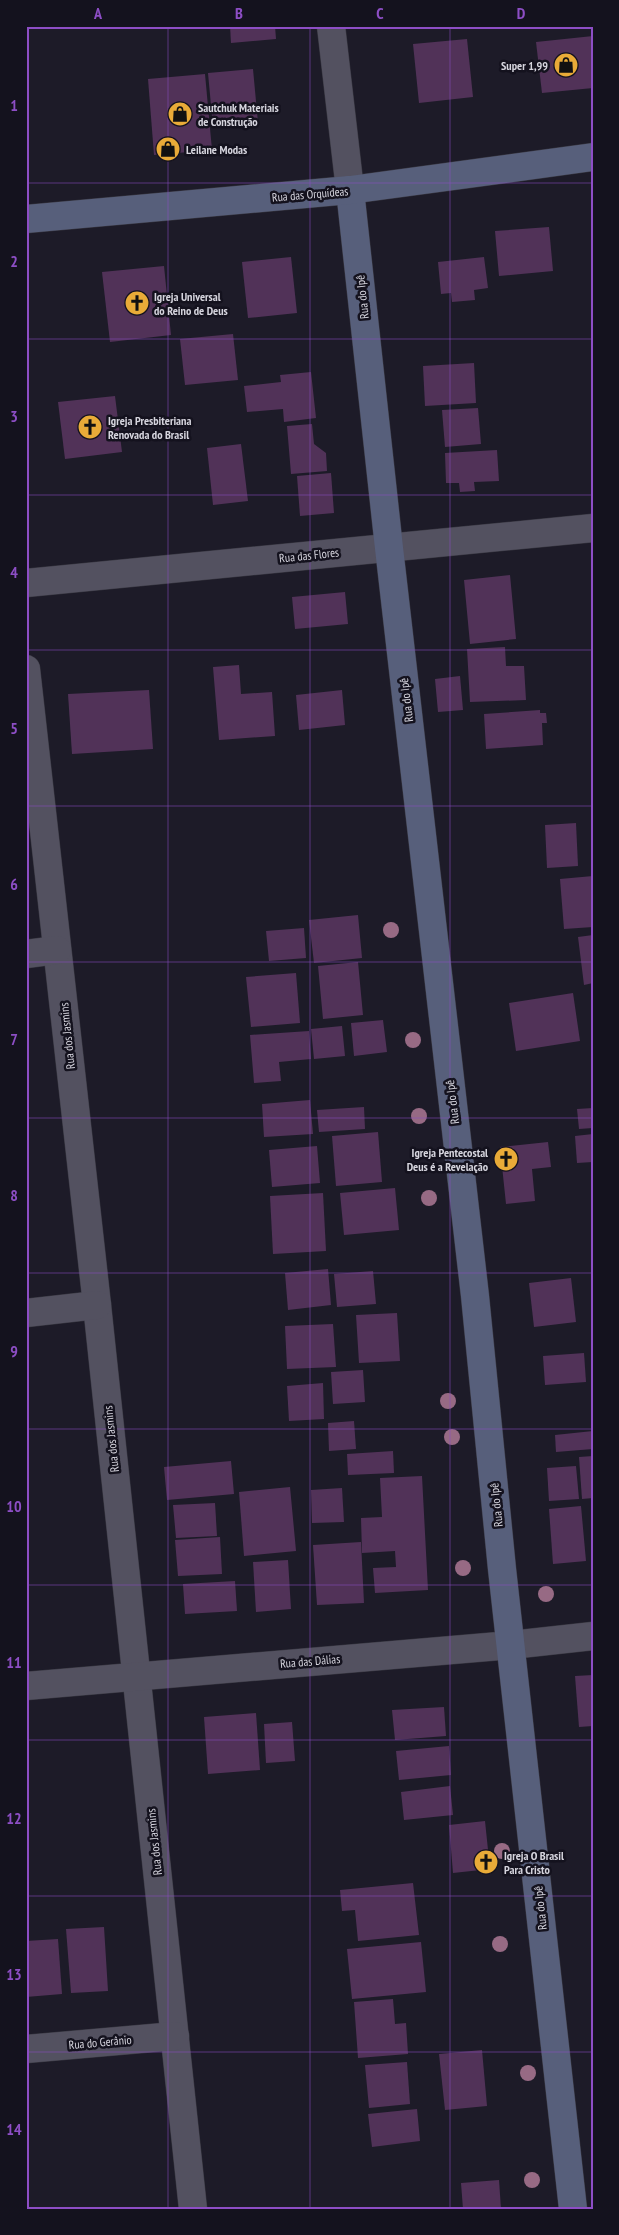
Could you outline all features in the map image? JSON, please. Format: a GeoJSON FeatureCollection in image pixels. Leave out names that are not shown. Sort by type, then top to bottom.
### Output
{"type":"FeatureCollection","features":[{"type":"Feature","properties":{"kind":"street","name":"Rua do Ipê"},"geometry":{"type":"LineString","coordinates":[[331,26],[475,1296],[573,2209]]}},
{"type":"Feature","properties":{"kind":"street","name":"Rua das Orquídeas"},"geometry":{"type":"LineString","coordinates":[[26,219],[350,190],[593,157]]}},
{"type":"Feature","properties":{"kind":"street","name":"Rua das Flores"},"geometry":{"type":"LineString","coordinates":[[26,583],[593,528]]}},
{"type":"Feature","properties":{"kind":"street","name":"Rua dos Jasmins"},"geometry":{"type":"LineString","coordinates":[[26,669],[97,1305],[193,2209]]}},
{"type":"Feature","properties":{"kind":"street"},"geometry":{"type":"LineString","coordinates":[[26,954],[57,950]]}},
{"type":"Feature","properties":{"kind":"street"},"geometry":{"type":"LineString","coordinates":[[26,1313],[97,1305]]}},
{"type":"Feature","properties":{"kind":"street","name":"Rua das Dálias"},"geometry":{"type":"LineString","coordinates":[[26,1686],[137,1675],[511,1645],[593,1636]]}},
{"type":"Feature","properties":{"kind":"street","name":"Rua do Gerânio"},"geometry":{"type":"LineString","coordinates":[[26,2048],[175,2036]]}},
{"type":"Feature","properties":{"kind":"building"},"geometry":{"type":"Polygon","coordinates":[[[230,26],[275,26],[276,39],[231,43],[230,26]]]}},
{"type":"Feature","properties":{"kind":"building","name":"Super 1,99"},"geometry":{"type":"Polygon","coordinates":[[[593,36],[593,88],[542,93],[536,42],[593,36]]]}},
{"type":"Feature","properties":{"kind":"building"},"geometry":{"type":"Polygon","coordinates":[[[467,39],[473,97],[419,103],[413,44],[467,39]]]}},
{"type":"Feature","properties":{"kind":"building"},"geometry":{"type":"Polygon","coordinates":[[[253,69],[258,123],[213,127],[208,73],[253,69]]]}},
{"type":"Feature","properties":{"kind":"building","name":"Sautchuk Materiais de Construção"},"geometry":{"type":"Polygon","coordinates":[[[205,74],[212,150],[154,155],[148,79],[205,74]]]}},
{"type":"Feature","properties":{"kind":"building"},"geometry":{"type":"Polygon","coordinates":[[[549,227],[553,271],[499,276],[495,231],[549,227]]]}},
{"type":"Feature","properties":{"kind":"building"},"geometry":{"type":"Polygon","coordinates":[[[291,257],[297,313],[248,318],[242,262],[291,257]]]}},
{"type":"Feature","properties":{"kind":"building"},"geometry":{"type":"Polygon","coordinates":[[[484,257],[488,288],[474,290],[475,300],[452,302],[451,293],[441,294],[438,262],[484,257]]]}},
{"type":"Feature","properties":{"kind":"building","name":"Igreja Universal do Reino de Deus"},"geometry":{"type":"Polygon","coordinates":[[[164,266],[171,335],[110,342],[102,272],[164,266]]]}},
{"type":"Feature","properties":{"kind":"building"},"geometry":{"type":"Polygon","coordinates":[[[233,334],[238,380],[185,385],[180,339],[233,334]]]}},
{"type":"Feature","properties":{"kind":"building"},"geometry":{"type":"Polygon","coordinates":[[[474,363],[476,403],[425,406],[423,366],[474,363]]]}},
{"type":"Feature","properties":{"kind":"building"},"geometry":{"type":"Polygon","coordinates":[[[311,372],[316,418],[284,422],[283,409],[247,412],[244,386],[281,382],[280,375],[311,372]]]}},
{"type":"Feature","properties":{"kind":"building","name":"Igreja Presbiteriana Renovada do Brasil"},"geometry":{"type":"Polygon","coordinates":[[[115,396],[122,452],[65,459],[58,402],[115,396]]]}},
{"type":"Feature","properties":{"kind":"building"},"geometry":{"type":"Polygon","coordinates":[[[478,408],[481,444],[445,447],[442,410],[478,408]]]}},
{"type":"Feature","properties":{"kind":"building"},"geometry":{"type":"Polygon","coordinates":[[[312,424],[314,444],[326,453],[327,471],[291,474],[287,426],[312,424]]]}},
{"type":"Feature","properties":{"kind":"building"},"geometry":{"type":"Polygon","coordinates":[[[241,444],[248,501],[213,505],[207,448],[241,444]]]}},
{"type":"Feature","properties":{"kind":"building"},"geometry":{"type":"Polygon","coordinates":[[[497,450],[499,481],[474,482],[475,491],[460,492],[459,483],[446,483],[445,453],[497,450]]]}},
{"type":"Feature","properties":{"kind":"building"},"geometry":{"type":"Polygon","coordinates":[[[331,473],[334,513],[300,516],[297,476],[331,473]]]}},
{"type":"Feature","properties":{"kind":"building"},"geometry":{"type":"Polygon","coordinates":[[[510,575],[516,639],[470,644],[464,580],[510,575]]]}},
{"type":"Feature","properties":{"kind":"building"},"geometry":{"type":"Polygon","coordinates":[[[345,592],[348,624],[295,629],[292,597],[345,592]]]}},
{"type":"Feature","properties":{"kind":"building"},"geometry":{"type":"Polygon","coordinates":[[[505,647],[506,666],[524,666],[526,700],[470,702],[467,649],[505,647]]]}},
{"type":"Feature","properties":{"kind":"building"},"geometry":{"type":"Polygon","coordinates":[[[239,665],[241,694],[272,692],[275,736],[219,740],[213,667],[239,665]]]}},
{"type":"Feature","properties":{"kind":"building"},"geometry":{"type":"Polygon","coordinates":[[[460,676],[463,710],[438,712],[435,679],[460,676]]]}},
{"type":"Feature","properties":{"kind":"building"},"geometry":{"type":"Polygon","coordinates":[[[149,690],[153,749],[72,754],[68,694],[149,690]]]}},
{"type":"Feature","properties":{"kind":"building"},"geometry":{"type":"Polygon","coordinates":[[[342,690],[345,725],[299,730],[296,695],[342,690]]]}},
{"type":"Feature","properties":{"kind":"building"},"geometry":{"type":"Polygon","coordinates":[[[540,710],[540,713],[546,713],[547,723],[542,723],[543,745],[486,749],[484,714],[540,710]]]}},
{"type":"Feature","properties":{"kind":"building"},"geometry":{"type":"Polygon","coordinates":[[[576,823],[578,866],[547,868],[545,825],[576,823]]]}},
{"type":"Feature","properties":{"kind":"building"},"geometry":{"type":"Polygon","coordinates":[[[593,876],[593,927],[564,929],[560,879],[593,876]]]}},
{"type":"Feature","properties":{"kind":"building"},"geometry":{"type":"Polygon","coordinates":[[[358,915],[362,958],[314,963],[309,920],[358,915]]]}},
{"type":"Feature","properties":{"kind":"building"},"geometry":{"type":"Polygon","coordinates":[[[304,928],[306,958],[269,961],[266,931],[304,928]]]}},
{"type":"Feature","properties":{"kind":"building"},"geometry":{"type":"Polygon","coordinates":[[[593,935],[593,983],[584,985],[578,937],[593,935]]]}},
{"type":"Feature","properties":{"kind":"building"},"geometry":{"type":"Polygon","coordinates":[[[358,962],[363,1015],[323,1019],[318,966],[358,962]]]}},
{"type":"Feature","properties":{"kind":"building"},"geometry":{"type":"Polygon","coordinates":[[[296,973],[300,1023],[251,1027],[246,977],[296,973]]]}},
{"type":"Feature","properties":{"kind":"building"},"geometry":{"type":"Polygon","coordinates":[[[573,993],[580,1041],[516,1051],[509,1003],[573,993]]]}},
{"type":"Feature","properties":{"kind":"building"},"geometry":{"type":"Polygon","coordinates":[[[383,1020],[387,1052],[354,1056],[351,1023],[383,1020]]]}},
{"type":"Feature","properties":{"kind":"building"},"geometry":{"type":"Polygon","coordinates":[[[342,1026],[345,1056],[314,1059],[311,1029],[342,1026]]]}},
{"type":"Feature","properties":{"kind":"building"},"geometry":{"type":"Polygon","coordinates":[[[309,1031],[311,1059],[279,1062],[281,1081],[254,1083],[250,1035],[309,1031]]]}},
{"type":"Feature","properties":{"kind":"building"},"geometry":{"type":"Polygon","coordinates":[[[310,1100],[313,1134],[264,1137],[262,1104],[310,1100]]]}},
{"type":"Feature","properties":{"kind":"building"},"geometry":{"type":"Polygon","coordinates":[[[364,1107],[365,1129],[319,1132],[317,1110],[364,1107]]]}},
{"type":"Feature","properties":{"kind":"building"},"geometry":{"type":"Polygon","coordinates":[[[593,1108],[593,1128],[579,1129],[577,1109],[593,1108]]]}},
{"type":"Feature","properties":{"kind":"building"},"geometry":{"type":"Polygon","coordinates":[[[378,1132],[382,1182],[336,1186],[332,1136],[378,1132]]]}},
{"type":"Feature","properties":{"kind":"building"},"geometry":{"type":"Polygon","coordinates":[[[593,1134],[593,1162],[577,1163],[575,1136],[593,1134]]]}},
{"type":"Feature","properties":{"kind":"building"},"geometry":{"type":"Polygon","coordinates":[[[548,1142],[551,1167],[532,1169],[535,1201],[506,1204],[500,1147],[548,1142]]]}},
{"type":"Feature","properties":{"kind":"building"},"geometry":{"type":"Polygon","coordinates":[[[317,1146],[320,1183],[272,1187],[269,1150],[317,1146]]]}},
{"type":"Feature","properties":{"kind":"building"},"geometry":{"type":"Polygon","coordinates":[[[395,1188],[399,1230],[344,1235],[340,1193],[395,1188]]]}},
{"type":"Feature","properties":{"kind":"building"},"geometry":{"type":"Polygon","coordinates":[[[323,1193],[326,1251],[273,1254],[270,1196],[323,1193]]]}},
{"type":"Feature","properties":{"kind":"building"},"geometry":{"type":"Polygon","coordinates":[[[328,1269],[331,1305],[288,1310],[285,1273],[328,1269]]]}},
{"type":"Feature","properties":{"kind":"building"},"geometry":{"type":"Polygon","coordinates":[[[373,1271],[376,1304],[337,1307],[334,1274],[373,1271]]]}},
{"type":"Feature","properties":{"kind":"building"},"geometry":{"type":"Polygon","coordinates":[[[571,1278],[576,1322],[534,1327],[529,1283],[571,1278]]]}},
{"type":"Feature","properties":{"kind":"building"},"geometry":{"type":"Polygon","coordinates":[[[397,1313],[400,1361],[359,1363],[356,1315],[397,1313]]]}},
{"type":"Feature","properties":{"kind":"building"},"geometry":{"type":"Polygon","coordinates":[[[333,1324],[336,1367],[287,1369],[285,1326],[333,1324]]]}},
{"type":"Feature","properties":{"kind":"building"},"geometry":{"type":"Polygon","coordinates":[[[584,1353],[586,1382],[545,1385],[543,1356],[584,1353]]]}},
{"type":"Feature","properties":{"kind":"building"},"geometry":{"type":"Polygon","coordinates":[[[363,1370],[365,1402],[333,1404],[331,1372],[363,1370]]]}},
{"type":"Feature","properties":{"kind":"building"},"geometry":{"type":"Polygon","coordinates":[[[323,1383],[324,1419],[289,1421],[287,1386],[323,1383]]]}},
{"type":"Feature","properties":{"kind":"building"},"geometry":{"type":"Polygon","coordinates":[[[354,1421],[356,1449],[329,1451],[328,1423],[354,1421]]]}},
{"type":"Feature","properties":{"kind":"building"},"geometry":{"type":"Polygon","coordinates":[[[593,1431],[593,1449],[556,1452],[555,1435],[593,1431]]]}},
{"type":"Feature","properties":{"kind":"building"},"geometry":{"type":"Polygon","coordinates":[[[393,1451],[394,1473],[348,1475],[347,1454],[393,1451]]]}},
{"type":"Feature","properties":{"kind":"building"},"geometry":{"type":"Polygon","coordinates":[[[593,1456],[593,1498],[582,1499],[579,1457],[593,1456]]]}},
{"type":"Feature","properties":{"kind":"building"},"geometry":{"type":"Polygon","coordinates":[[[231,1461],[234,1494],[167,1500],[164,1467],[231,1461]]]}},
{"type":"Feature","properties":{"kind":"building"},"geometry":{"type":"Polygon","coordinates":[[[576,1466],[579,1499],[549,1501],[547,1468],[576,1466]]]}},
{"type":"Feature","properties":{"kind":"building"},"geometry":{"type":"Polygon","coordinates":[[[422,1476],[428,1590],[375,1593],[373,1568],[396,1567],[395,1551],[362,1553],[361,1518],[382,1517],[380,1478],[422,1476]]]}},
{"type":"Feature","properties":{"kind":"building"},"geometry":{"type":"Polygon","coordinates":[[[290,1487],[296,1551],[244,1556],[239,1492],[290,1487]]]}},
{"type":"Feature","properties":{"kind":"building"},"geometry":{"type":"Polygon","coordinates":[[[342,1488],[344,1522],[312,1523],[311,1490],[342,1488]]]}},
{"type":"Feature","properties":{"kind":"building"},"geometry":{"type":"Polygon","coordinates":[[[215,1503],[217,1536],[176,1538],[173,1505],[215,1503]]]}},
{"type":"Feature","properties":{"kind":"building"},"geometry":{"type":"Polygon","coordinates":[[[581,1506],[586,1561],[553,1564],[549,1509],[581,1506]]]}},
{"type":"Feature","properties":{"kind":"building"},"geometry":{"type":"Polygon","coordinates":[[[220,1537],[222,1574],[178,1576],[175,1540],[220,1537]]]}},
{"type":"Feature","properties":{"kind":"building"},"geometry":{"type":"Polygon","coordinates":[[[361,1542],[364,1603],[317,1605],[313,1545],[361,1542]]]}},
{"type":"Feature","properties":{"kind":"building"},"geometry":{"type":"Polygon","coordinates":[[[288,1560],[291,1609],[256,1612],[253,1562],[288,1560]]]}},
{"type":"Feature","properties":{"kind":"building"},"geometry":{"type":"Polygon","coordinates":[[[235,1581],[237,1611],[185,1614],[183,1584],[235,1581]]]}},
{"type":"Feature","properties":{"kind":"building"},"geometry":{"type":"Polygon","coordinates":[[[593,1675],[593,1726],[579,1727],[575,1676],[593,1675]]]}},
{"type":"Feature","properties":{"kind":"building"},"geometry":{"type":"Polygon","coordinates":[[[444,1707],[446,1736],[395,1740],[392,1710],[444,1707]]]}},
{"type":"Feature","properties":{"kind":"building"},"geometry":{"type":"Polygon","coordinates":[[[256,1713],[260,1770],[208,1774],[204,1717],[256,1713]]]}},
{"type":"Feature","properties":{"kind":"building"},"geometry":{"type":"Polygon","coordinates":[[[292,1722],[295,1761],[266,1763],[264,1724],[292,1722]]]}},
{"type":"Feature","properties":{"kind":"building"},"geometry":{"type":"Polygon","coordinates":[[[449,1746],[451,1775],[399,1780],[396,1751],[449,1746]]]}},
{"type":"Feature","properties":{"kind":"building"},"geometry":{"type":"Polygon","coordinates":[[[450,1786],[453,1815],[404,1820],[401,1792],[450,1786]]]}},
{"type":"Feature","properties":{"kind":"building"},"geometry":{"type":"Polygon","coordinates":[[[485,1821],[490,1869],[453,1873],[449,1825],[485,1821]]]}},
{"type":"Feature","properties":{"kind":"building"},"geometry":{"type":"Polygon","coordinates":[[[413,1883],[419,1935],[358,1941],[355,1910],[342,1911],[340,1890],[413,1883]]]}},
{"type":"Feature","properties":{"kind":"building"},"geometry":{"type":"Polygon","coordinates":[[[104,1927],[108,1991],[71,1993],[66,1929],[104,1927]]]}},
{"type":"Feature","properties":{"kind":"building"},"geometry":{"type":"Polygon","coordinates":[[[58,1939],[62,1994],[26,1997],[26,1941],[58,1939]]]}},
{"type":"Feature","properties":{"kind":"building"},"geometry":{"type":"Polygon","coordinates":[[[421,1942],[426,1992],[352,1999],[347,1949],[421,1942]]]}},
{"type":"Feature","properties":{"kind":"building"},"geometry":{"type":"Polygon","coordinates":[[[393,1999],[395,2024],[406,2023],[408,2054],[358,2058],[354,2002],[393,1999]]]}},
{"type":"Feature","properties":{"kind":"building"},"geometry":{"type":"Polygon","coordinates":[[[482,2050],[487,2106],[445,2110],[439,2054],[482,2050]]]}},
{"type":"Feature","properties":{"kind":"building"},"geometry":{"type":"Polygon","coordinates":[[[407,2062],[410,2104],[369,2108],[365,2065],[407,2062]]]}},
{"type":"Feature","properties":{"kind":"building"},"geometry":{"type":"Polygon","coordinates":[[[417,2109],[420,2141],[372,2147],[368,2114],[417,2109]]]}},
{"type":"Feature","properties":{"kind":"building"},"geometry":{"type":"Polygon","coordinates":[[[499,2180],[501,2209],[463,2209],[461,2183],[499,2180]]]}},
{"type":"Feature","properties":{"kind":"place","name":"Super 1,99"},"geometry":{"type":"Point","coordinates":[566,65]}},
{"type":"Feature","properties":{"kind":"place","name":"Sautchuk Materiais de Construção"},"geometry":{"type":"Point","coordinates":[180,114]}},
{"type":"Feature","properties":{"kind":"place","name":"Leilane Modas"},"geometry":{"type":"Point","coordinates":[168,149]}},
{"type":"Feature","properties":{"kind":"place","name":"Igreja Universal do Reino de Deus"},"geometry":{"type":"Point","coordinates":[137,303]}},
{"type":"Feature","properties":{"kind":"place","name":"Igreja Presbiteriana Renovada do Brasil"},"geometry":{"type":"Point","coordinates":[90,427]}},
{"type":"Feature","properties":{"kind":"place","name":"Igreja Pentecostal Deus é a Revelação"},"geometry":{"type":"Point","coordinates":[506,1159]}},
{"type":"Feature","properties":{"kind":"place","name":"Igreja O Brasil Para Cristo"},"geometry":{"type":"Point","coordinates":[486,1862]}}]}
